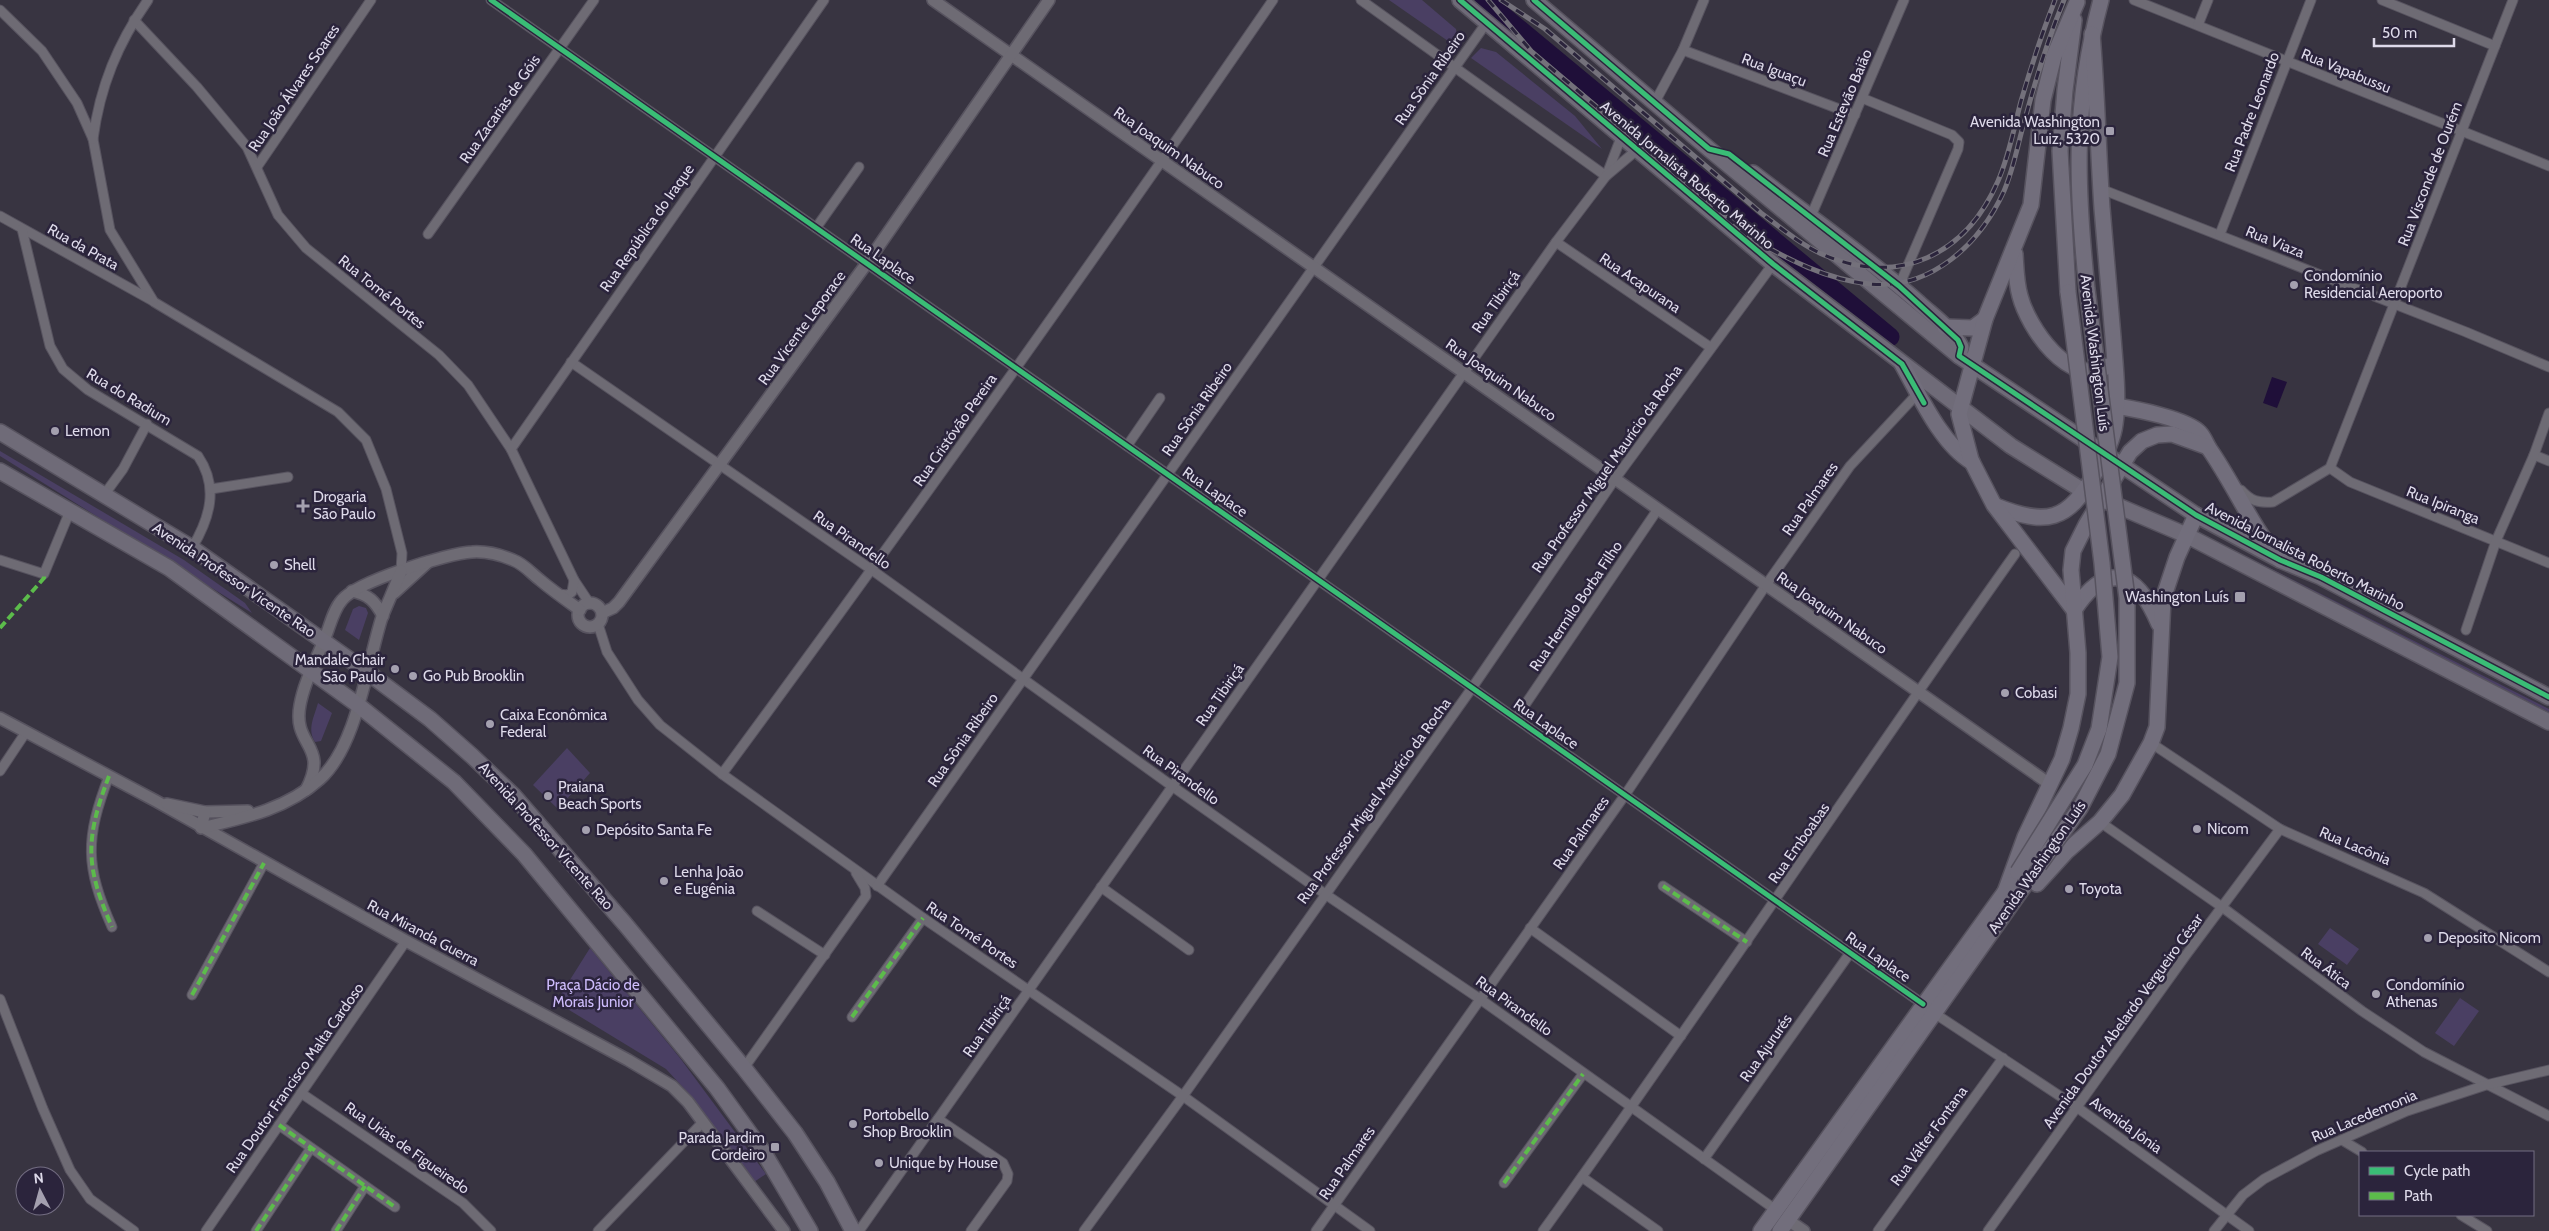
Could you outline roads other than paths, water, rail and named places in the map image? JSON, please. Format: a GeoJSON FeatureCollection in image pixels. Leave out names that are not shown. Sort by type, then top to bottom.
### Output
{"type":"FeatureCollection","features":[{"type":"Feature","properties":{"kind":"highway","name":"Avenida Washington Luís"},"geometry":{"type":"LineString","coordinates":[[1784,1225],[1929,1009],[2011,894],[2039,865],[2080,808],[2108,754],[2127,683],[2127,598],[2087,289],[2080,220],[2078,156],[2080,111],[2092,34],[2101,0]]}},
{"type":"Feature","properties":{"kind":"highway","name":"Avenida Washington Luís"},"geometry":{"type":"LineString","coordinates":[[2011,894],[2018,872],[2085,765],[2099,729],[2110,657],[2102,563],[2068,292],[2060,151],[2065,90],[2077,1]]}},
{"type":"Feature","properties":{"kind":"highway"},"geometry":{"type":"LineString","coordinates":[[2074,610],[1994,505],[1972,462],[1961,423],[1960,408],[1965,361],[1985,319],[2031,205],[2037,162],[2040,112],[2047,79],[2054,56],[2077,1]]}},
{"type":"Feature","properties":{"kind":"highway"},"geometry":{"type":"LineString","coordinates":[[1994,505],[2020,515],[2042,518],[2059,514],[2072,506],[2085,492],[2105,456],[2115,425],[2114,357],[2092,34]]}},
{"type":"Feature","properties":{"kind":"highway"},"geometry":{"type":"LineString","coordinates":[[2015,248],[2016,278],[2020,297],[2042,340],[2058,358],[2072,367],[2088,370],[2103,369],[2109,365],[2114,357]]}},
{"type":"Feature","properties":{"kind":"highway"},"geometry":{"type":"LineString","coordinates":[[1945,327],[1973,328],[1985,319]]}},
{"type":"Feature","properties":{"kind":"highway"},"geometry":{"type":"LineString","coordinates":[[1902,364],[1923,388],[1946,437],[1960,455],[1972,462]]}},
{"type":"Feature","properties":{"kind":"highway"},"geometry":{"type":"LineString","coordinates":[[2116,406],[2180,421],[2200,432],[2208,447],[2229,476],[2243,507],[2264,542],[2280,560]]}},
{"type":"Feature","properties":{"kind":"highway"},"geometry":{"type":"LineString","coordinates":[[2011,894],[2025,837],[2051,785],[2067,744],[2078,694],[2078,653],[2071,570],[2073,551],[2121,466],[2130,452],[2142,441],[2157,435],[2172,434],[2208,447]]}},
{"type":"Feature","properties":{"kind":"highway"},"geometry":{"type":"LineString","coordinates":[[2011,894],[2038,884],[2067,851],[2100,822],[2122,795],[2151,743],[2157,727],[2160,628],[2165,589],[2196,515]]}},
{"type":"Feature","properties":{"kind":"highway"},"geometry":{"type":"LineString","coordinates":[[2074,610],[2086,592],[2098,582],[2116,578],[2136,586],[2144,595],[2160,628]]}},
{"type":"Feature","properties":{"kind":"highway","name":"Avenida Washington Luís"},"geometry":{"type":"LineString","coordinates":[[1761,1231],[1929,1009]]}},
{"type":"Feature","properties":{"kind":"main road","name":"Avenida Jornalista Roberto Marinho"},"geometry":{"type":"LineString","coordinates":[[1460,0],[1773,264],[1902,364]]}},
{"type":"Feature","properties":{"kind":"main road","name":"Avenida Jornalista Roberto Marinho"},"geometry":{"type":"LineString","coordinates":[[1534,0],[1708,149],[1965,361],[2196,515],[2280,560],[2321,576],[2549,697]]}},
{"type":"Feature","properties":{"kind":"main road"},"geometry":{"type":"LineString","coordinates":[[1708,149],[1729,154],[1899,286],[1945,327],[1961,347],[1965,361]]}},
{"type":"Feature","properties":{"kind":"main road"},"geometry":{"type":"LineString","coordinates":[[1923,388],[1960,408],[2011,446],[2085,492],[2186,535],[2549,722]]}},
{"type":"Feature","properties":{"kind":"main road","name":"Avenida Professor Vicente Rao"},"geometry":{"type":"LineString","coordinates":[[0,432],[192,548],[367,672],[430,719],[472,756],[513,795],[625,924],[744,1068],[795,1133],[827,1182],[852,1231]]}},
{"type":"Feature","properties":{"kind":"main road","name":"Avenida Professor Vicente Rao"},"geometry":{"type":"LineString","coordinates":[[0,471],[169,568],[358,705],[454,782],[524,854],[717,1088],[764,1153],[810,1231]]}},
{"type":"Feature","properties":{"kind":"street"},"geometry":{"type":"LineString","coordinates":[[93,139],[96,117],[108,71],[120,43],[148,0]]}},
{"type":"Feature","properties":{"kind":"street","name":"Rua João Álvares Soares"},"geometry":{"type":"LineString","coordinates":[[257,166],[371,0]]}},
{"type":"Feature","properties":{"kind":"street","name":"Rua Laplace"},"geometry":{"type":"LineString","coordinates":[[491,0],[1929,1009]]}},
{"type":"Feature","properties":{"kind":"street","name":"Rua Zacarias de Góis"},"geometry":{"type":"LineString","coordinates":[[428,234],[594,0]]}},
{"type":"Feature","properties":{"kind":"street","name":"Rua República do Iraque"},"geometry":{"type":"LineString","coordinates":[[510,448],[824,0]]}},
{"type":"Feature","properties":{"kind":"street","name":"Rua Joaquim Nabuco"},"geometry":{"type":"LineString","coordinates":[[933,0],[2051,785]]}},
{"type":"Feature","properties":{"kind":"street","name":"Rua Vicente Leporace"},"geometry":{"type":"LineString","coordinates":[[600,618],[619,602],[720,466],[867,263],[1050,0]]}},
{"type":"Feature","properties":{"kind":"street","name":"Rua Cristóvão Pereira"},"geometry":{"type":"LineString","coordinates":[[722,774],[872,570],[1274,0]]}},
{"type":"Feature","properties":{"kind":"street"},"geometry":{"type":"LineString","coordinates":[[1361,0],[1606,176]]}},
{"type":"Feature","properties":{"kind":"street"},"geometry":{"type":"LineString","coordinates":[[1655,102],[1683,50],[1704,0]]}},
{"type":"Feature","properties":{"kind":"street","name":"Rua Estevão Baião"},"geometry":{"type":"LineString","coordinates":[[1811,216],[1904,0]]}},
{"type":"Feature","properties":{"kind":"street","name":"Rua Vapabussu"},"geometry":{"type":"LineString","coordinates":[[2134,0],[2460,132],[2549,165]]}},
{"type":"Feature","properties":{"kind":"street"},"geometry":{"type":"LineString","coordinates":[[2198,25],[2208,0]]}},
{"type":"Feature","properties":{"kind":"street","name":"Rua Padre Leonardo"},"geometry":{"type":"LineString","coordinates":[[2220,234],[2311,0]]}},
{"type":"Feature","properties":{"kind":"street"},"geometry":{"type":"LineString","coordinates":[[2382,0],[2495,46]]}},
{"type":"Feature","properties":{"kind":"street","name":"Rua Visconde de Ourém"},"geometry":{"type":"LineString","coordinates":[[2330,468],[2395,306],[2460,132],[2513,0]]}},
{"type":"Feature","properties":{"kind":"street"},"geometry":{"type":"LineString","coordinates":[[0,10],[42,50],[65,82],[77,103],[93,139],[110,230],[154,302]]}},
{"type":"Feature","properties":{"kind":"street","name":"Rua Tomé Portes"},"geometry":{"type":"LineString","coordinates":[[134,20],[247,147],[257,166],[268,197],[278,215],[291,232],[306,248],[439,355],[468,385],[510,448],[574,580],[585,607]]}},
{"type":"Feature","properties":{"kind":"street","name":"Rua Sônia Ribeiro"},"geometry":{"type":"LineString","coordinates":[[877,886],[1487,22]]}},
{"type":"Feature","properties":{"kind":"street","name":"Rua Iguaçu"},"geometry":{"type":"LineString","coordinates":[[1683,50],[1855,115]]}},
{"type":"Feature","properties":{"kind":"street"},"geometry":{"type":"LineString","coordinates":[[1862,98],[1952,135],[1959,142],[1958,149],[1899,286]]}},
{"type":"Feature","properties":{"kind":"street","name":"Rua Tibiriçá"},"geometry":{"type":"LineString","coordinates":[[1606,176],[1622,135]]}},
{"type":"Feature","properties":{"kind":"street","name":"Rua Tibiriçá"},"geometry":{"type":"LineString","coordinates":[[859,1231],[1556,242],[1606,176],[1638,149]]}},
{"type":"Feature","properties":{"kind":"street"},"geometry":{"type":"LineString","coordinates":[[816,228],[859,168]]}},
{"type":"Feature","properties":{"kind":"street","name":"Rua Viaza"},"geometry":{"type":"LineString","coordinates":[[2101,188],[2220,234],[2395,306],[2466,332],[2549,367]]}},
{"type":"Feature","properties":{"kind":"street","name":"Rua da Prata"},"geometry":{"type":"LineString","coordinates":[[0,216],[154,302],[338,412],[366,440],[386,489],[402,553],[401,571]]}},
{"type":"Feature","properties":{"kind":"street","name":"Rua do Radium"},"geometry":{"type":"LineString","coordinates":[[22,229],[32,276],[54,355],[68,374],[88,390],[198,456],[204,465],[211,490],[208,518],[192,548]]}},
{"type":"Feature","properties":{"kind":"street","name":"Rua Acapurana"},"geometry":{"type":"LineString","coordinates":[[1556,242],[1710,347]]}},
{"type":"Feature","properties":{"kind":"street","name":"Rua Professor Miguel Maurício da Rocha"},"geometry":{"type":"LineString","coordinates":[[1084,1231],[1183,1096],[1472,688],[1615,479],[1710,347],[1773,264]]}},
{"type":"Feature","properties":{"kind":"street","name":"Rua Pirandello"},"geometry":{"type":"LineString","coordinates":[[571,362],[872,570],[1172,786],[1325,894],[1480,998],[1583,1074],[1776,1210]]}},
{"type":"Feature","properties":{"kind":"street","name":"Rua Palmares"},"geometry":{"type":"LineString","coordinates":[[1316,1231],[1625,795],[1766,585],[1850,466],[1923,388]]}},
{"type":"Feature","properties":{"kind":"street"},"geometry":{"type":"LineString","coordinates":[[1127,446],[1160,398]]}},
{"type":"Feature","properties":{"kind":"street"},"geometry":{"type":"LineString","coordinates":[[2466,630],[2496,541],[2534,455],[2549,413]]}},
{"type":"Feature","properties":{"kind":"street"},"geometry":{"type":"LineString","coordinates":[[104,495],[147,424]]}},
{"type":"Feature","properties":{"kind":"street"},"geometry":{"type":"LineString","coordinates":[[2534,455],[2549,461]]}},
{"type":"Feature","properties":{"kind":"street"},"geometry":{"type":"LineString","coordinates":[[2229,476],[2249,500],[2263,503],[2274,502],[2330,468]]}},
{"type":"Feature","properties":{"kind":"street","name":"Rua Ipiranga"},"geometry":{"type":"LineString","coordinates":[[2330,468],[2350,482],[2549,563]]}},
{"type":"Feature","properties":{"kind":"street"},"geometry":{"type":"LineString","coordinates":[[211,490],[288,477]]}},
{"type":"Feature","properties":{"kind":"street","name":"Rua Hermilo Borba Filho"},"geometry":{"type":"LineString","coordinates":[[1516,718],[1658,509]]}},
{"type":"Feature","properties":{"kind":"street"},"geometry":{"type":"LineString","coordinates":[[0,560],[44,574],[70,511]]}},
{"type":"Feature","properties":{"kind":"street"},"geometry":{"type":"LineString","coordinates":[[306,790],[315,770],[312,749],[301,732],[298,721],[300,705],[310,672],[338,606],[352,591],[401,571],[452,554],[488,553],[520,563],[558,594],[585,607],[597,606],[600,618],[591,627],[583,624],[579,618],[585,607]]}},
{"type":"Feature","properties":{"kind":"street","name":"Rua Emboabas"},"geometry":{"type":"LineString","coordinates":[[1543,1231],[1747,942],[1918,691],[2015,554]]}},
{"type":"Feature","properties":{"kind":"street"},"geometry":{"type":"LineString","coordinates":[[393,594],[430,561]]}},
{"type":"Feature","properties":{"kind":"street"},"geometry":{"type":"LineString","coordinates":[[201,828],[227,818],[267,810],[306,790],[322,778],[339,752],[358,705],[383,616],[401,571]]}},
{"type":"Feature","properties":{"kind":"street"},"geometry":{"type":"LineString","coordinates":[[558,594],[572,592],[574,580]]}},
{"type":"Feature","properties":{"kind":"street"},"geometry":{"type":"LineString","coordinates":[[352,591],[365,594],[372,599],[383,616]]}},
{"type":"Feature","properties":{"kind":"street","name":"Rua Tomé Portes"},"geometry":{"type":"LineString","coordinates":[[600,618],[607,652],[638,700],[660,725],[722,774],[877,886],[1183,1096],[1370,1231]]}},
{"type":"Feature","properties":{"kind":"street","name":"Rua Miranda Guerra"},"geometry":{"type":"LineString","coordinates":[[0,718],[156,801],[406,942],[672,1086],[688,1102],[784,1231]]}},
{"type":"Feature","properties":{"kind":"street"},"geometry":{"type":"LineString","coordinates":[[0,771],[26,732]]}},
{"type":"Feature","properties":{"kind":"street","name":"Rua Lacônia"},"geometry":{"type":"LineString","coordinates":[[2151,743],[2280,829],[2424,893],[2549,972]]}},
{"type":"Feature","properties":{"kind":"street"},"geometry":{"type":"LineString","coordinates":[[312,749],[327,755],[339,752]]}},
{"type":"Feature","properties":{"kind":"street"},"geometry":{"type":"LineString","coordinates":[[108,776],[96,813],[90,853],[94,883],[112,927]]}},
{"type":"Feature","properties":{"kind":"street"},"geometry":{"type":"LineString","coordinates":[[156,801],[227,818]]}},
{"type":"Feature","properties":{"kind":"street"},"geometry":{"type":"LineString","coordinates":[[201,828],[205,812]]}},
{"type":"Feature","properties":{"kind":"street"},"geometry":{"type":"LineString","coordinates":[[227,818],[230,844]]}},
{"type":"Feature","properties":{"kind":"street","name":"Rua Ática"},"geometry":{"type":"LineString","coordinates":[[2100,822],[2222,907],[2362,1012],[2424,1052],[2549,1116]]}},
{"type":"Feature","properties":{"kind":"street","name":"Avenida Doutor Abelardo Vergueiro César"},"geometry":{"type":"LineString","coordinates":[[1988,1231],[2280,829]]}},
{"type":"Feature","properties":{"kind":"street"},"geometry":{"type":"LineString","coordinates":[[192,995],[264,863]]}},
{"type":"Feature","properties":{"kind":"street"},"geometry":{"type":"LineString","coordinates":[[744,1068],[867,894],[851,866]]}},
{"type":"Feature","properties":{"kind":"street"},"geometry":{"type":"LineString","coordinates":[[1663,886],[1747,942]]}},
{"type":"Feature","properties":{"kind":"street"},"geometry":{"type":"LineString","coordinates":[[1101,887],[1189,950]]}},
{"type":"Feature","properties":{"kind":"street"},"geometry":{"type":"LineString","coordinates":[[757,911],[825,955]]}},
{"type":"Feature","properties":{"kind":"street"},"geometry":{"type":"LineString","coordinates":[[852,1017],[923,918]]}},
{"type":"Feature","properties":{"kind":"street"},"geometry":{"type":"LineString","coordinates":[[1530,928],[1681,1036]]}},
{"type":"Feature","properties":{"kind":"street","name":"Rua Doutor Francisco Malta Cardoso"},"geometry":{"type":"LineString","coordinates":[[206,1231],[406,942]]}},
{"type":"Feature","properties":{"kind":"street","name":"Rua Ajururés"},"geometry":{"type":"LineString","coordinates":[[1704,1159],[1850,953]]}},
{"type":"Feature","properties":{"kind":"street"},"geometry":{"type":"LineString","coordinates":[[0,999],[42,1109],[70,1170],[90,1199],[134,1231]]}},
{"type":"Feature","properties":{"kind":"street","name":"Avenida Jônia"},"geometry":{"type":"LineString","coordinates":[[1929,1009],[2078,1108],[2249,1231]]}},
{"type":"Feature","properties":{"kind":"street"},"geometry":{"type":"LineString","coordinates":[[0,1022],[13,1031]]}},
{"type":"Feature","properties":{"kind":"street","name":"Rua Válter Fontana"},"geometry":{"type":"LineString","coordinates":[[1878,1231],[2003,1058]]}},
{"type":"Feature","properties":{"kind":"street","name":"Rua Lacedemonia"},"geometry":{"type":"LineString","coordinates":[[2214,1231],[2243,1195],[2264,1179],[2342,1140],[2407,1111],[2486,1085],[2549,1070]]}},
{"type":"Feature","properties":{"kind":"street"},"geometry":{"type":"LineString","coordinates":[[1504,1183],[1583,1074]]}},
{"type":"Feature","properties":{"kind":"street","name":"Rua Urias de Figueiredo"},"geometry":{"type":"LineString","coordinates":[[301,1093],[462,1204],[491,1231]]}},
{"type":"Feature","properties":{"kind":"street"},"geometry":{"type":"LineString","coordinates":[[938,1119],[1003,1162],[1007,1168],[1007,1181],[971,1231]]}},
{"type":"Feature","properties":{"kind":"street"},"geometry":{"type":"LineString","coordinates":[[598,1231],[702,1123]]}},
{"type":"Feature","properties":{"kind":"street"},"geometry":{"type":"LineString","coordinates":[[279,1125],[395,1207]]}},
{"type":"Feature","properties":{"kind":"street"},"geometry":{"type":"LineString","coordinates":[[2342,1140],[2360,1151]]}},
{"type":"Feature","properties":{"kind":"street"},"geometry":{"type":"LineString","coordinates":[[256,1231],[311,1148]]}},
{"type":"Feature","properties":{"kind":"street"},"geometry":{"type":"LineString","coordinates":[[1582,1177],[1658,1231]]}},
{"type":"Feature","properties":{"kind":"street"},"geometry":{"type":"LineString","coordinates":[[336,1231],[365,1186]]}},
{"type":"Feature","properties":{"kind":"street"},"geometry":{"type":"LineString","coordinates":[[2463,1216],[2487,1231]]}},
{"type":"Feature","properties":{"kind":"street"},"geometry":{"type":"LineString","coordinates":[[1784,1225],[1804,1231]]}},
{"type":"Feature","properties":{"kind":"waterway"},"geometry":{"type":"LineString","coordinates":[[1484,0],[1890,337]]}},
{"type":"Feature","properties":{"kind":"railway"},"geometry":{"type":"LineString","coordinates":[[1488,0],[1532,52],[1751,238],[1793,261],[1823,273],[1854,282],[1870,284],[1892,284],[1913,279],[1933,271],[1951,260],[1982,229],[2004,191],[2038,74],[2064,0]]}},
{"type":"Feature","properties":{"kind":"railway"},"geometry":{"type":"LineString","coordinates":[[1501,0],[1545,29],[1761,213],[1791,236],[1824,255],[1852,264],[1878,267],[1904,265],[1927,258],[1949,245],[1968,228],[1984,207],[1998,181],[2005,162],[2021,101],[2055,0]]}},
{"type":"Feature","properties":{"kind":"place","name":"Avenida Washington Luiz, 5320"},"geometry":{"type":"Point","coordinates":[2110,131]}},
{"type":"Feature","properties":{"kind":"place","name":"Condomínio Residencial Aeroporto"},"geometry":{"type":"Point","coordinates":[2294,285]}},
{"type":"Feature","properties":{"kind":"place","name":"Lemon"},"geometry":{"type":"Point","coordinates":[55,431]}},
{"type":"Feature","properties":{"kind":"place","name":"Drogaria São Paulo"},"geometry":{"type":"Point","coordinates":[303,506]}},
{"type":"Feature","properties":{"kind":"place","name":"Shell"},"geometry":{"type":"Point","coordinates":[274,565]}},
{"type":"Feature","properties":{"kind":"place","name":"Washington Luís"},"geometry":{"type":"Point","coordinates":[2240,597]}},
{"type":"Feature","properties":{"kind":"place","name":"Mandale Chair São Paulo"},"geometry":{"type":"Point","coordinates":[395,669]}},
{"type":"Feature","properties":{"kind":"place","name":"Go Pub Brooklin"},"geometry":{"type":"Point","coordinates":[413,676]}},
{"type":"Feature","properties":{"kind":"place","name":"Cobasi"},"geometry":{"type":"Point","coordinates":[2005,693]}},
{"type":"Feature","properties":{"kind":"place","name":"Caixa Econômica Federal"},"geometry":{"type":"Point","coordinates":[490,724]}},
{"type":"Feature","properties":{"kind":"place","name":"Praiana Beach Sports"},"geometry":{"type":"Point","coordinates":[548,796]}},
{"type":"Feature","properties":{"kind":"place","name":"Nicom"},"geometry":{"type":"Point","coordinates":[2197,829]}},
{"type":"Feature","properties":{"kind":"place","name":"Depósito Santa Fe"},"geometry":{"type":"Point","coordinates":[586,830]}},
{"type":"Feature","properties":{"kind":"place","name":"Lenha João e Eugênia"},"geometry":{"type":"Point","coordinates":[664,881]}},
{"type":"Feature","properties":{"kind":"place","name":"Toyota"},"geometry":{"type":"Point","coordinates":[2069,889]}},
{"type":"Feature","properties":{"kind":"place","name":"Deposito Nicom"},"geometry":{"type":"Point","coordinates":[2428,938]}},
{"type":"Feature","properties":{"kind":"place","name":"Condomínio Athenas"},"geometry":{"type":"Point","coordinates":[2376,994]}},
{"type":"Feature","properties":{"kind":"place","name":"Portobello Shop Brooklin"},"geometry":{"type":"Point","coordinates":[853,1124]}},
{"type":"Feature","properties":{"kind":"place","name":"Parada Jardim Cordeiro"},"geometry":{"type":"Point","coordinates":[775,1147]}},
{"type":"Feature","properties":{"kind":"place","name":"Unique by House"},"geometry":{"type":"Point","coordinates":[879,1163]}},
{"type":"Feature","properties":{"kind":"park label","name":"Praça Dácio de Morais Junior"},"geometry":{"type":"Point","coordinates":[593,994]}}]}
